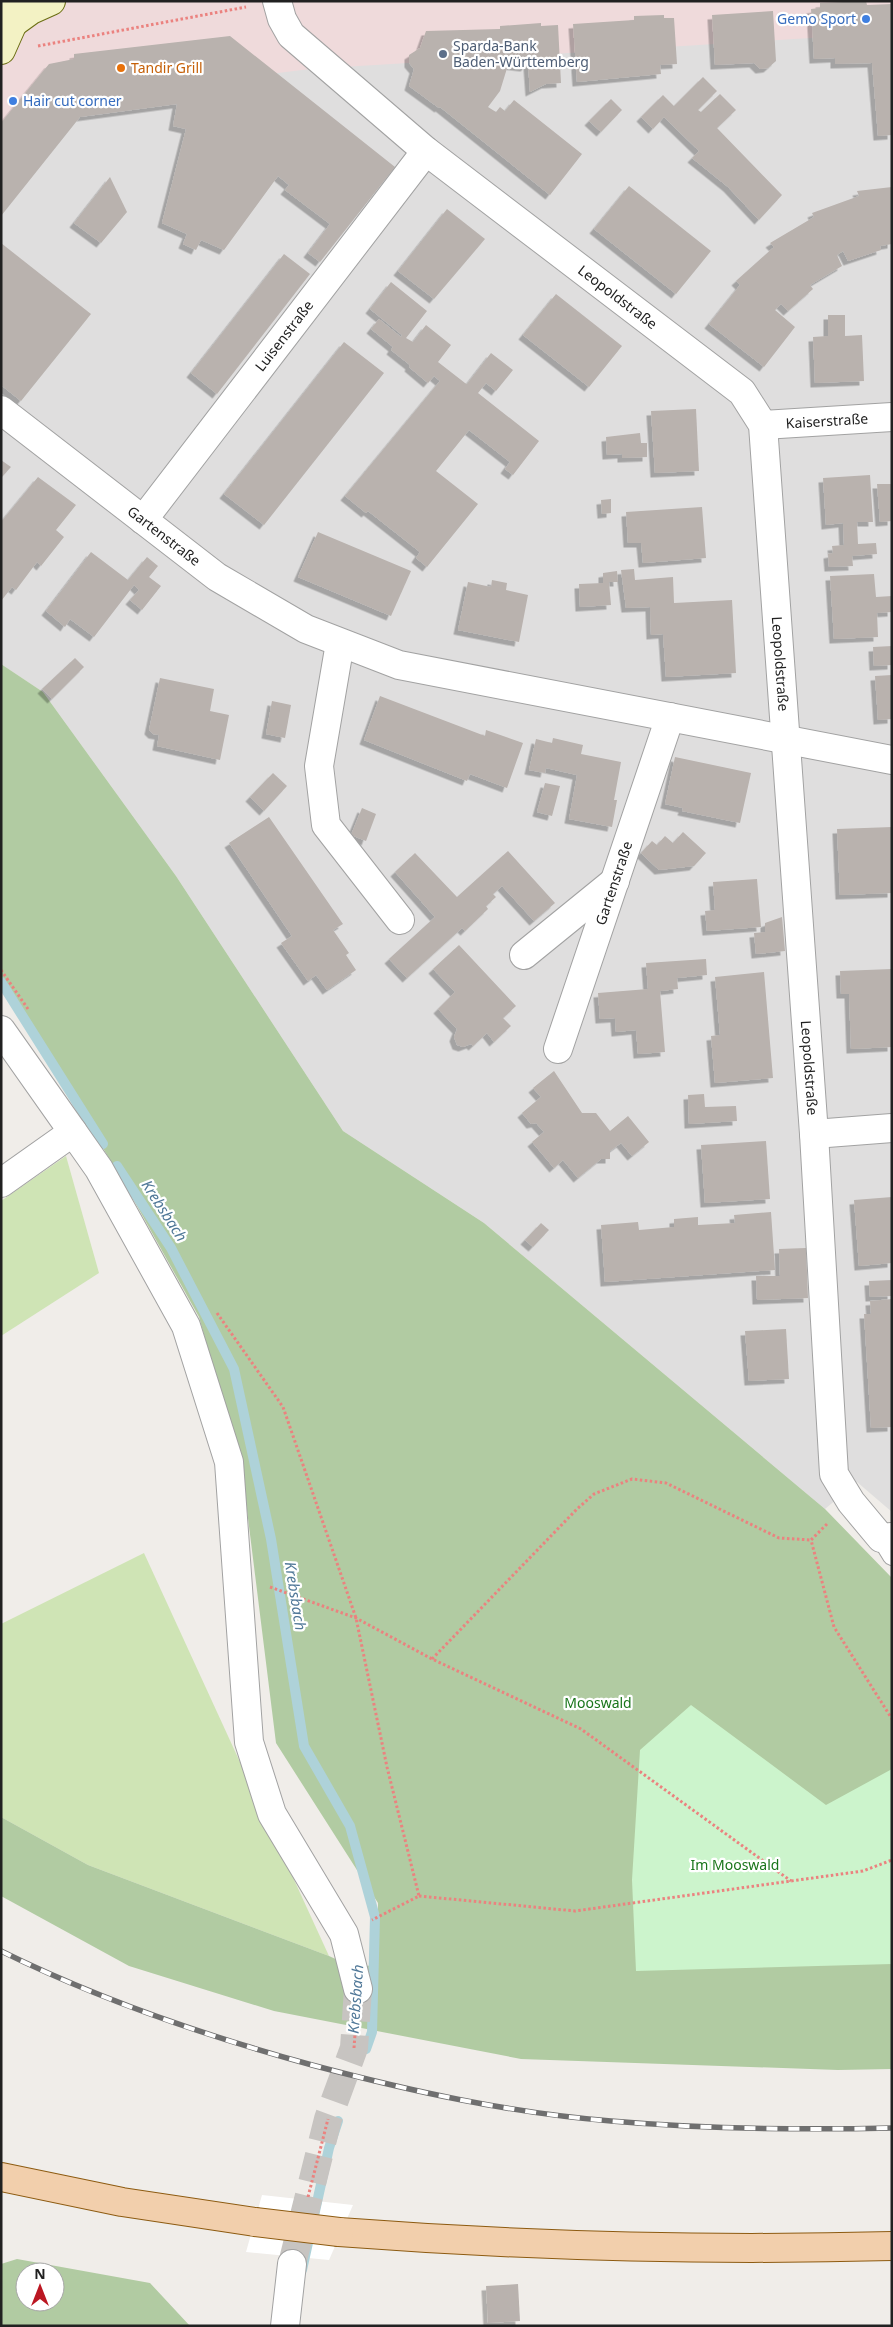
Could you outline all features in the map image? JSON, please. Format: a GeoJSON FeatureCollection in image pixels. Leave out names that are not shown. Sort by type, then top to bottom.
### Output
{"type":"FeatureCollection","features":[{"type":"Feature","properties":{"kind":"main road"},"geometry":{"type":"LineString","coordinates":[[1,2176],[122,2202],[255,2222],[339,2232],[576,2246],[702,2249],[892,2246]]}},
{"type":"Feature","properties":{"kind":"street"},"geometry":{"type":"LineString","coordinates":[[1,50],[12,12],[31,10],[50,1]]}},
{"type":"Feature","properties":{"kind":"street","name":"Leopoldstraße"},"geometry":{"type":"LineString","coordinates":[[277,1],[282,19],[291,35],[426,151],[742,392],[762,425],[814,1134],[834,1474],[851,1502],[888,1544]]}},
{"type":"Feature","properties":{"kind":"street","name":"Luisenstraße"},"geometry":{"type":"LineString","coordinates":[[143,520],[426,151]]}},
{"type":"Feature","properties":{"kind":"street","name":"Gartenstraße"},"geometry":{"type":"LineString","coordinates":[[1,410],[217,577],[306,629],[340,643],[399,665],[892,760]]}},
{"type":"Feature","properties":{"kind":"street","name":"Kaiserstraße"},"geometry":{"type":"LineString","coordinates":[[762,425],[892,417]]}},
{"type":"Feature","properties":{"kind":"street"},"geometry":{"type":"LineString","coordinates":[[340,643],[319,766],[326,825],[400,920]]}},
{"type":"Feature","properties":{"kind":"street","name":"Gartenstraße"},"geometry":{"type":"LineString","coordinates":[[558,1049],[670,717]]}},
{"type":"Feature","properties":{"kind":"street"},"geometry":{"type":"LineString","coordinates":[[524,955],[615,881]]}},
{"type":"Feature","properties":{"kind":"street"},"geometry":{"type":"LineString","coordinates":[[1,1030],[100,1169],[186,1326],[229,1462],[239,1576],[249,1742],[272,1814],[344,1934],[358,1989]]}},
{"type":"Feature","properties":{"kind":"street"},"geometry":{"type":"LineString","coordinates":[[814,1134],[892,1128]]}},
{"type":"Feature","properties":{"kind":"street"},"geometry":{"type":"LineString","coordinates":[[1,1183],[73,1132]]}},
{"type":"Feature","properties":{"kind":"street"},"geometry":{"type":"LineString","coordinates":[[285,2326],[292,2264]]}},
{"type":"Feature","properties":{"kind":"path"},"geometry":{"type":"LineString","coordinates":[[31,52],[39,46],[249,7]]}},
{"type":"Feature","properties":{"kind":"path"},"geometry":{"type":"LineString","coordinates":[[432,1659],[588,1499],[594,1494],[632,1479],[666,1483],[779,1538],[810,1540],[851,1502]]}},
{"type":"Feature","properties":{"kind":"path"},"geometry":{"type":"LineString","coordinates":[[810,1540],[834,1627],[892,1719]]}},
{"type":"Feature","properties":{"kind":"path"},"geometry":{"type":"LineString","coordinates":[[239,1576],[356,1618],[432,1659],[581,1729],[791,1880]]}},
{"type":"Feature","properties":{"kind":"path"},"geometry":{"type":"LineString","coordinates":[[419,1896],[574,1911],[863,1871],[892,1860]]}},
{"type":"Feature","properties":{"kind":"path"},"geometry":{"type":"LineString","coordinates":[[308,2198],[328,2119]]}},
{"type":"Feature","properties":{"kind":"shaded area"},"geometry":{"type":"Polygon","coordinates":[[[1,1],[892,1],[892,33],[310,69],[72,99],[1,188],[1,1]]]}},
{"type":"Feature","properties":{"kind":"shaded area"},"geometry":{"type":"Polygon","coordinates":[[[400,1],[892,1],[892,1512],[857,1482],[825,1509],[484,1223],[343,1131],[176,876],[43,692],[1,664],[1,67],[400,1]]]}},
{"type":"Feature","properties":{"kind":"green space","name":"Mooswald"},"geometry":{"type":"Polygon","coordinates":[[[1,664],[43,692],[176,876],[343,1131],[484,1223],[825,1509],[892,1578],[892,2069],[838,2070],[521,2059],[274,2011],[129,1966],[1,1896],[1,1817],[88,1865],[329,1956],[355,1968],[378,1964],[378,1903],[276,1743],[242,1470],[199,1317],[127,1188],[1,979],[1,664]]]}},
{"type":"Feature","properties":{"kind":"green space"},"geometry":{"type":"Polygon","coordinates":[[[66,1156],[99,1273],[1,1336],[1,1201],[66,1156]]]}},
{"type":"Feature","properties":{"kind":"green space"},"geometry":{"type":"Polygon","coordinates":[[[144,1553],[329,1956],[88,1865],[1,1817],[1,1624],[144,1553]]]}},
{"type":"Feature","properties":{"kind":"green space","name":"Im Mooswald"},"geometry":{"type":"Polygon","coordinates":[[[691,1705],[826,1805],[892,1769],[892,1964],[636,1971],[632,1880],[640,1750],[691,1705]]]}},
{"type":"Feature","properties":{"kind":"green space"},"geometry":{"type":"Polygon","coordinates":[[[17,2259],[34,2262],[15,2262],[15,2312],[65,2312],[65,2268],[150,2283],[190,2326],[1,2326],[1,2264],[17,2259]]]}},
{"type":"Feature","properties":{"kind":"pier"},"geometry":{"type":"Polygon","coordinates":[[[262,2195],[353,2205],[329,2260],[246,2252],[262,2195]]]}},
{"type":"Feature","properties":{"kind":"building"},"geometry":{"type":"Polygon","coordinates":[[[866,1],[867,5],[892,4],[892,135],[878,136],[872,63],[835,64],[835,58],[814,59],[811,9],[820,8],[820,3],[866,1]]]}},
{"type":"Feature","properties":{"kind":"building"},"geometry":{"type":"Polygon","coordinates":[[[773,11],[776,61],[768,68],[760,69],[754,63],[715,65],[712,15],[773,11]]]}},
{"type":"Feature","properties":{"kind":"building"},"geometry":{"type":"Polygon","coordinates":[[[664,15],[664,18],[674,18],[677,64],[660,65],[661,74],[577,82],[573,24],[634,20],[634,16],[664,15]]]}},
{"type":"Feature","properties":{"kind":"building"},"geometry":{"type":"Polygon","coordinates":[[[541,23],[541,26],[558,25],[561,83],[546,84],[530,92],[528,64],[525,67],[508,65],[500,91],[488,107],[496,112],[500,107],[505,111],[514,100],[582,154],[550,195],[440,107],[409,86],[414,69],[409,63],[409,55],[420,48],[426,31],[500,29],[500,26],[541,23]]]}},
{"type":"Feature","properties":{"kind":"building"},"geometry":{"type":"Polygon","coordinates":[[[230,36],[395,167],[320,262],[308,253],[330,224],[285,190],[289,185],[278,176],[224,250],[201,240],[196,250],[183,244],[187,234],[162,223],[186,129],[173,126],[177,104],[80,117],[1,216],[1,123],[49,64],[74,59],[74,54],[230,36]]]}},
{"type":"Feature","properties":{"kind":"building"},"geometry":{"type":"Polygon","coordinates":[[[703,77],[717,91],[698,110],[701,112],[720,94],[736,110],[717,128],[782,195],[759,220],[728,187],[692,158],[699,151],[664,117],[653,129],[641,117],[663,95],[674,106],[703,77]]]}},
{"type":"Feature","properties":{"kind":"building"},"geometry":{"type":"Polygon","coordinates":[[[611,99],[622,110],[601,132],[589,121],[611,99]]]}},
{"type":"Feature","properties":{"kind":"building"},"geometry":{"type":"Polygon","coordinates":[[[110,177],[127,212],[101,243],[74,223],[110,177]]]}},
{"type":"Feature","properties":{"kind":"building"},"geometry":{"type":"Polygon","coordinates":[[[629,186],[711,251],[676,294],[594,229],[629,186]]]}},
{"type":"Feature","properties":{"kind":"building"},"geometry":{"type":"Polygon","coordinates":[[[892,187],[892,244],[880,246],[881,250],[848,261],[843,251],[837,255],[842,266],[810,285],[813,289],[788,311],[781,304],[775,310],[795,327],[764,367],[709,324],[740,285],[736,281],[774,247],[770,243],[814,217],[812,213],[859,196],[857,191],[892,187]]]}},
{"type":"Feature","properties":{"kind":"building"},"geometry":{"type":"Polygon","coordinates":[[[447,209],[485,239],[434,299],[398,271],[447,209]]]}},
{"type":"Feature","properties":{"kind":"building"},"geometry":{"type":"Polygon","coordinates":[[[1,243],[91,314],[21,401],[1,385],[1,243]]]}},
{"type":"Feature","properties":{"kind":"building"},"geometry":{"type":"Polygon","coordinates":[[[284,254],[310,274],[217,394],[191,373],[284,254]]]}},
{"type":"Feature","properties":{"kind":"building"},"geometry":{"type":"Polygon","coordinates":[[[391,282],[427,311],[406,338],[413,342],[426,325],[451,345],[438,362],[465,383],[467,384],[491,353],[513,370],[496,391],[486,383],[478,393],[539,441],[513,475],[505,469],[510,462],[469,430],[436,471],[478,504],[427,567],[416,558],[420,552],[368,511],[366,513],[345,496],[440,381],[434,376],[428,383],[391,350],[393,347],[371,329],[379,319],[401,337],[402,335],[370,309],[391,282]]]}},
{"type":"Feature","properties":{"kind":"building"},"geometry":{"type":"Polygon","coordinates":[[[556,294],[622,346],[589,387],[523,335],[556,294]]]}},
{"type":"Feature","properties":{"kind":"building"},"geometry":{"type":"Polygon","coordinates":[[[828,315],[845,315],[845,336],[862,335],[864,381],[815,383],[813,337],[828,336],[828,315]]]}},
{"type":"Feature","properties":{"kind":"building"},"geometry":{"type":"Polygon","coordinates":[[[344,342],[384,373],[264,525],[224,494],[344,342]]]}},
{"type":"Feature","properties":{"kind":"building"},"geometry":{"type":"Polygon","coordinates":[[[696,409],[699,471],[655,473],[651,411],[696,409]]]}},
{"type":"Feature","properties":{"kind":"building"},"geometry":{"type":"Polygon","coordinates":[[[640,433],[641,443],[647,443],[647,457],[622,458],[622,454],[607,455],[606,437],[640,433]]]}},
{"type":"Feature","properties":{"kind":"building"},"geometry":{"type":"Polygon","coordinates":[[[1,460],[11,467],[1,478],[1,460]]]}},
{"type":"Feature","properties":{"kind":"building"},"geometry":{"type":"Polygon","coordinates":[[[870,475],[873,522],[857,522],[858,544],[876,543],[877,554],[852,556],[853,566],[829,567],[828,554],[833,553],[832,546],[844,545],[843,523],[826,525],[823,478],[870,475]]]}},
{"type":"Feature","properties":{"kind":"building"},"geometry":{"type":"Polygon","coordinates":[[[38,477],[76,505],[56,530],[64,537],[41,566],[37,562],[16,590],[12,587],[1,601],[1,522],[38,477]]]}},
{"type":"Feature","properties":{"kind":"building"},"geometry":{"type":"Polygon","coordinates":[[[877,484],[892,484],[892,521],[880,522],[877,484]]]}},
{"type":"Feature","properties":{"kind":"building"},"geometry":{"type":"Polygon","coordinates":[[[611,499],[611,513],[602,514],[601,500],[611,499]]]}},
{"type":"Feature","properties":{"kind":"building"},"geometry":{"type":"Polygon","coordinates":[[[702,507],[706,558],[643,563],[641,543],[628,543],[626,512],[702,507]]]}},
{"type":"Feature","properties":{"kind":"building"},"geometry":{"type":"Polygon","coordinates":[[[318,532],[411,571],[391,616],[298,577],[318,532]]]}},
{"type":"Feature","properties":{"kind":"building"},"geometry":{"type":"Polygon","coordinates":[[[91,552],[128,580],[147,557],[158,566],[149,577],[161,586],[142,610],[130,600],[139,590],[134,585],[94,637],[70,619],[65,627],[46,611],[91,552]]]}},
{"type":"Feature","properties":{"kind":"building"},"geometry":{"type":"Polygon","coordinates":[[[634,569],[635,580],[673,577],[674,603],[732,600],[736,673],[666,677],[663,634],[651,635],[650,607],[626,608],[621,570],[634,569]]]}},
{"type":"Feature","properties":{"kind":"building"},"geometry":{"type":"Polygon","coordinates":[[[617,571],[618,582],[609,582],[611,605],[580,607],[579,584],[603,583],[603,573],[617,571]]]}},
{"type":"Feature","properties":{"kind":"building"},"geometry":{"type":"Polygon","coordinates":[[[874,574],[876,597],[892,596],[892,612],[877,613],[878,637],[834,639],[830,576],[874,574]]]}},
{"type":"Feature","properties":{"kind":"building"},"geometry":{"type":"Polygon","coordinates":[[[492,580],[507,583],[506,590],[528,595],[519,642],[458,630],[468,582],[491,587],[492,580]]]}},
{"type":"Feature","properties":{"kind":"building"},"geometry":{"type":"Polygon","coordinates":[[[892,646],[892,665],[874,666],[873,647],[892,646]]]}},
{"type":"Feature","properties":{"kind":"building"},"geometry":{"type":"Polygon","coordinates":[[[75,658],[84,667],[52,699],[42,689],[75,658]]]}},
{"type":"Feature","properties":{"kind":"building"},"geometry":{"type":"Polygon","coordinates":[[[892,675],[892,719],[878,720],[875,676],[892,675]]]}},
{"type":"Feature","properties":{"kind":"building"},"geometry":{"type":"Polygon","coordinates":[[[160,678],[214,689],[210,711],[229,715],[220,760],[157,746],[159,735],[153,734],[149,730],[160,678]]]}},
{"type":"Feature","properties":{"kind":"building"},"geometry":{"type":"Polygon","coordinates":[[[380,696],[485,736],[486,730],[523,743],[507,788],[470,774],[467,781],[364,740],[380,696]]]}},
{"type":"Feature","properties":{"kind":"building"},"geometry":{"type":"Polygon","coordinates":[[[272,701],[291,705],[285,738],[266,734],[272,701]]]}},
{"type":"Feature","properties":{"kind":"building"},"geometry":{"type":"Polygon","coordinates":[[[553,738],[583,745],[581,754],[621,762],[614,800],[617,800],[612,827],[569,819],[577,775],[546,768],[545,773],[529,770],[536,739],[552,743],[553,738]]]}},
{"type":"Feature","properties":{"kind":"building"},"geometry":{"type":"Polygon","coordinates":[[[675,757],[751,773],[740,823],[682,811],[683,808],[665,804],[675,757]]]}},
{"type":"Feature","properties":{"kind":"building"},"geometry":{"type":"Polygon","coordinates":[[[273,773],[287,786],[264,811],[250,797],[273,773]]]}},
{"type":"Feature","properties":{"kind":"building"},"geometry":{"type":"Polygon","coordinates":[[[545,783],[560,786],[552,816],[537,812],[545,783]]]}},
{"type":"Feature","properties":{"kind":"building"},"geometry":{"type":"Polygon","coordinates":[[[362,808],[376,814],[366,841],[351,835],[362,808]]]}},
{"type":"Feature","properties":{"kind":"building"},"geometry":{"type":"Polygon","coordinates":[[[269,817],[343,924],[333,930],[349,953],[346,955],[356,970],[327,990],[316,975],[308,981],[281,943],[292,936],[229,843],[269,817]]]}},
{"type":"Feature","properties":{"kind":"building"},"geometry":{"type":"Polygon","coordinates":[[[892,827],[892,893],[840,895],[837,829],[892,827]]]}},
{"type":"Feature","properties":{"kind":"building"},"geometry":{"type":"Polygon","coordinates":[[[683,832],[706,853],[694,866],[659,870],[641,853],[652,841],[657,845],[665,836],[673,843],[683,832]]]}},
{"type":"Feature","properties":{"kind":"building"},"geometry":{"type":"Polygon","coordinates":[[[508,851],[555,903],[534,921],[502,886],[493,894],[496,897],[486,906],[488,909],[465,931],[462,928],[407,978],[389,959],[435,917],[395,872],[415,853],[457,897],[508,851]]]}},
{"type":"Feature","properties":{"kind":"building"},"geometry":{"type":"Polygon","coordinates":[[[757,879],[761,927],[707,931],[705,911],[715,910],[713,882],[757,879]]]}},
{"type":"Feature","properties":{"kind":"building"},"geometry":{"type":"Polygon","coordinates":[[[782,917],[785,951],[756,954],[754,933],[765,932],[765,923],[782,917]]]}},
{"type":"Feature","properties":{"kind":"building"},"geometry":{"type":"Polygon","coordinates":[[[459,945],[516,1006],[503,1018],[511,1026],[494,1042],[487,1033],[473,1046],[471,1044],[463,1047],[457,1045],[454,1037],[457,1029],[438,1009],[455,992],[433,969],[459,945]]]}},
{"type":"Feature","properties":{"kind":"building"},"geometry":{"type":"Polygon","coordinates":[[[706,959],[707,975],[677,978],[678,989],[660,991],[665,1052],[638,1054],[636,1030],[616,1032],[615,1018],[600,1019],[598,993],[648,989],[646,963],[706,959]]]}},
{"type":"Feature","properties":{"kind":"building"},"geometry":{"type":"Polygon","coordinates":[[[892,969],[892,1047],[851,1049],[849,994],[841,994],[840,971],[892,969]]]}},
{"type":"Feature","properties":{"kind":"building"},"geometry":{"type":"Polygon","coordinates":[[[764,972],[773,1078],[715,1083],[711,1036],[720,1035],[715,977],[764,972]]]}},
{"type":"Feature","properties":{"kind":"building"},"geometry":{"type":"Polygon","coordinates":[[[554,1071],[582,1113],[596,1113],[610,1131],[628,1116],[649,1142],[632,1156],[621,1143],[610,1151],[610,1159],[601,1159],[578,1178],[563,1160],[554,1168],[532,1142],[544,1132],[536,1123],[531,1124],[522,1113],[541,1097],[533,1088],[554,1071]]]}},
{"type":"Feature","properties":{"kind":"building"},"geometry":{"type":"Polygon","coordinates":[[[704,1094],[705,1107],[736,1106],[737,1121],[689,1124],[688,1095],[704,1094]]]}},
{"type":"Feature","properties":{"kind":"building"},"geometry":{"type":"Polygon","coordinates":[[[766,1141],[770,1199],[705,1203],[701,1145],[766,1141]]]}},
{"type":"Feature","properties":{"kind":"building"},"geometry":{"type":"Polygon","coordinates":[[[892,1197],[892,1263],[859,1266],[854,1200],[892,1197]]]}},
{"type":"Feature","properties":{"kind":"building"},"geometry":{"type":"Polygon","coordinates":[[[771,1212],[775,1270],[605,1282],[601,1225],[638,1222],[639,1230],[674,1227],[674,1219],[698,1217],[698,1225],[735,1223],[734,1215],[771,1212]]]}},
{"type":"Feature","properties":{"kind":"building"},"geometry":{"type":"Polygon","coordinates":[[[541,1223],[549,1230],[533,1247],[525,1240],[541,1223]]]}},
{"type":"Feature","properties":{"kind":"building"},"geometry":{"type":"Polygon","coordinates":[[[806,1248],[808,1298],[757,1300],[756,1276],[780,1276],[779,1249],[806,1248]]]}},
{"type":"Feature","properties":{"kind":"building"},"geometry":{"type":"Polygon","coordinates":[[[892,1280],[892,1296],[870,1297],[869,1281],[892,1280]]]}},
{"type":"Feature","properties":{"kind":"building"},"geometry":{"type":"Polygon","coordinates":[[[892,1299],[892,1427],[871,1428],[864,1314],[871,1314],[870,1301],[892,1299]]]}},
{"type":"Feature","properties":{"kind":"building"},"geometry":{"type":"Polygon","coordinates":[[[786,1329],[789,1379],[749,1381],[745,1331],[786,1329]]]}},
{"type":"Feature","properties":{"kind":"building"},"geometry":{"type":"Polygon","coordinates":[[[518,2284],[520,2321],[488,2323],[486,2286],[518,2284]]]}},
{"type":"Feature","properties":{"kind":"waterway","name":"Krebsbach"},"geometry":{"type":"LineString","coordinates":[[1,982],[103,1144]]}},
{"type":"Feature","properties":{"kind":"waterway","name":"Krebsbach"},"geometry":{"type":"LineString","coordinates":[[117,1166],[171,1248],[234,1369],[271,1539],[304,1746],[350,1826],[375,1917],[372,2032],[366,2049]]}},
{"type":"Feature","properties":{"kind":"waterway"},"geometry":{"type":"LineString","coordinates":[[302,2270],[329,2148],[338,2121]]}},
{"type":"Feature","properties":{"kind":"tunnel"},"geometry":{"type":"LineString","coordinates":[[292,2264],[328,2119],[354,2048],[358,1989]]}},
{"type":"Feature","properties":{"kind":"railway"},"geometry":{"type":"LineString","coordinates":[[1,1951],[38,1969],[115,2001],[233,2042],[386,2084],[460,2100],[535,2113],[646,2124],[751,2128],[892,2128]]}},
{"type":"Feature","properties":{"kind":"place","name":"Gemo Sport"},"geometry":{"type":"Point","coordinates":[866,19]}},
{"type":"Feature","properties":{"kind":"place","name":"Sparda-Bank Baden-Württemberg"},"geometry":{"type":"Point","coordinates":[443,54]}},
{"type":"Feature","properties":{"kind":"place","name":"Tandir Grill"},"geometry":{"type":"Point","coordinates":[121,68]}},
{"type":"Feature","properties":{"kind":"place","name":"Hair cut corner"},"geometry":{"type":"Point","coordinates":[13,101]}}]}
